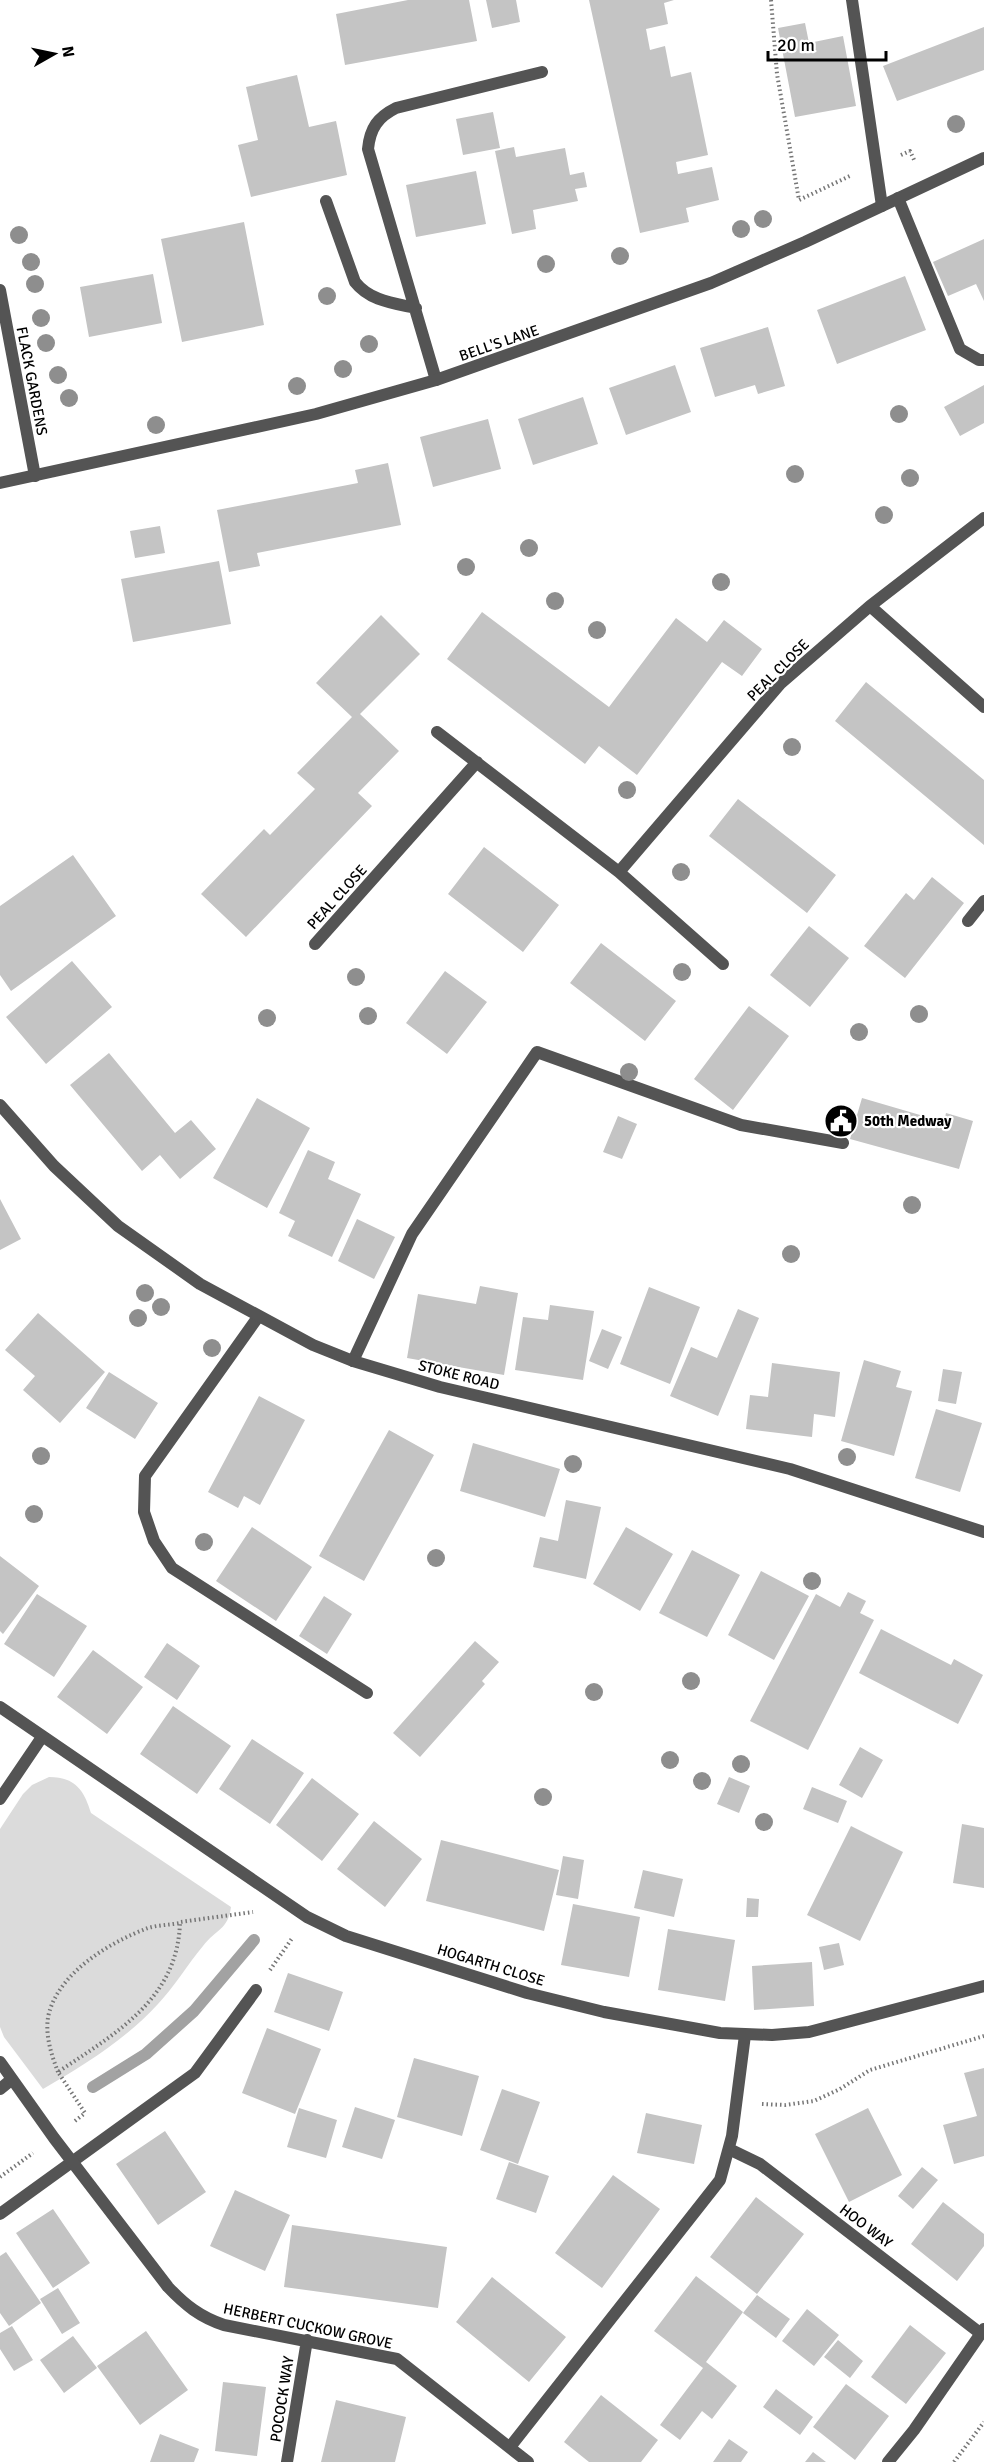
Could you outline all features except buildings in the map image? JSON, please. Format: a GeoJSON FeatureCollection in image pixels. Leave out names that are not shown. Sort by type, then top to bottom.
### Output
{"type":"FeatureCollection","features":[{"type":"Feature","properties":{"kind":"street"},"geometry":{"type":"LineString","coordinates":[[852,0],[882,206]]}},
{"type":"Feature","properties":{"kind":"street"},"geometry":{"type":"LineString","coordinates":[[436,380],[369,149],[374,127],[378,119],[396,108],[542,72]]}},
{"type":"Feature","properties":{"kind":"street","name":"BELL'S LANE"},"geometry":{"type":"LineString","coordinates":[[0,483],[316,414],[436,380],[711,283],[984,158]]}},
{"type":"Feature","properties":{"kind":"street"},"geometry":{"type":"LineString","coordinates":[[898,198],[960,349],[979,360],[984,360]]}},
{"type":"Feature","properties":{"kind":"street"},"geometry":{"type":"LineString","coordinates":[[326,201],[355,282],[362,291],[375,298],[416,308]]}},
{"type":"Feature","properties":{"kind":"street","name":"FLACK GARDENS"},"geometry":{"type":"LineString","coordinates":[[0,290],[35,476]]}},
{"type":"Feature","properties":{"kind":"street","name":"PEAL CLOSE"},"geometry":{"type":"LineString","coordinates":[[619,872],[780,684],[870,606],[984,518]]}},
{"type":"Feature","properties":{"kind":"street"},"geometry":{"type":"LineString","coordinates":[[870,606],[984,708]]}},
{"type":"Feature","properties":{"kind":"street"},"geometry":{"type":"LineString","coordinates":[[438,732],[619,872],[723,964]]}},
{"type":"Feature","properties":{"kind":"street","name":"PEAL CLOSE"},"geometry":{"type":"LineString","coordinates":[[315,944],[477,762]]}},
{"type":"Feature","properties":{"kind":"street"},"geometry":{"type":"LineString","coordinates":[[968,921],[984,901]]}},
{"type":"Feature","properties":{"kind":"street"},"geometry":{"type":"LineString","coordinates":[[353,1361],[412,1234],[537,1052],[741,1125],[843,1143]]}},
{"type":"Feature","properties":{"kind":"street","name":"STOKE ROAD"},"geometry":{"type":"LineString","coordinates":[[0,1105],[54,1166],[118,1226],[175,1268],[303,1341],[353,1361],[440,1387],[790,1469],[984,1532]]}},
{"type":"Feature","properties":{"kind":"street"},"geometry":{"type":"LineString","coordinates":[[258,1317],[145,1476],[144,1512],[154,1541],[172,1568],[368,1693]]}},
{"type":"Feature","properties":{"kind":"street","name":"HOGARTH CLOSE"},"geometry":{"type":"LineString","coordinates":[[0,1707],[307,1917],[346,1936],[527,1993],[679,2028],[746,2035],[809,2031],[984,1986]]}},
{"type":"Feature","properties":{"kind":"street"},"geometry":{"type":"LineString","coordinates":[[0,1799],[42,1737]]}},
{"type":"Feature","properties":{"kind":"street"},"geometry":{"type":"LineString","coordinates":[[0,2214],[195,2073],[256,1990]]}},
{"type":"Feature","properties":{"kind":"street"},"geometry":{"type":"LineString","coordinates":[[510,2447],[720,2181],[729,2149],[746,2035]]}},
{"type":"Feature","properties":{"kind":"street"},"geometry":{"type":"LineString","coordinates":[[0,2062],[11,2080],[0,2089]]}},
{"type":"Feature","properties":{"kind":"street","name":"HERBERT CUCKOW GROVE"},"geometry":{"type":"LineString","coordinates":[[11,2080],[72,2162],[186,2306],[209,2320],[224,2325],[397,2359],[528,2462]]}},
{"type":"Feature","properties":{"kind":"street","name":"HOO WAY"},"geometry":{"type":"LineString","coordinates":[[729,2149],[760,2164],[982,2331]]}},
{"type":"Feature","properties":{"kind":"street"},"geometry":{"type":"LineString","coordinates":[[888,2462],[914,2430],[982,2331]]}},
{"type":"Feature","properties":{"kind":"street","name":"POCOCK WAY"},"geometry":{"type":"LineString","coordinates":[[287,2462],[307,2340]]}},
{"type":"Feature","properties":{"kind":"path"},"geometry":{"type":"LineString","coordinates":[[771,0],[777,74],[799,200],[910,151],[926,184]]}},
{"type":"Feature","properties":{"kind":"path"},"geometry":{"type":"LineString","coordinates":[[0,2177],[85,2113],[58,2072],[48,2028],[49,2014],[63,1984],[108,1947],[149,1928],[255,1911]]}},
{"type":"Feature","properties":{"kind":"path"},"geometry":{"type":"LineString","coordinates":[[58,2072],[130,2020],[152,2000],[174,1960],[180,1923]]}},
{"type":"Feature","properties":{"kind":"path"},"geometry":{"type":"LineString","coordinates":[[256,1990],[294,1935],[285,1929]]}},
{"type":"Feature","properties":{"kind":"path"},"geometry":{"type":"LineString","coordinates":[[758,2104],[785,2105],[814,2101],[840,2089],[875,2067],[984,2036]]}},
{"type":"Feature","properties":{"kind":"path"},"geometry":{"type":"LineString","coordinates":[[954,2462],[984,2422]]}},
{"type":"Feature","properties":{"kind":"shaded area"},"geometry":{"type":"Polygon","coordinates":[[[49,1777],[72,1782],[85,1798],[91,1813],[231,1907],[224,1925],[208,1940],[164,1997],[145,2017],[103,2051],[43,2089],[4,2037],[0,2027],[0,1829],[23,1794],[32,1785],[49,1777]]]}},
{"type":"Feature","properties":{"kind":"waterway"},"geometry":{"type":"LineString","coordinates":[[93,2087],[146,2054],[194,2011],[254,1940]]}},
{"type":"Feature","properties":{"kind":"place","name":"50th Medway"},"geometry":{"type":"Point","coordinates":[841,1121]}}]}
